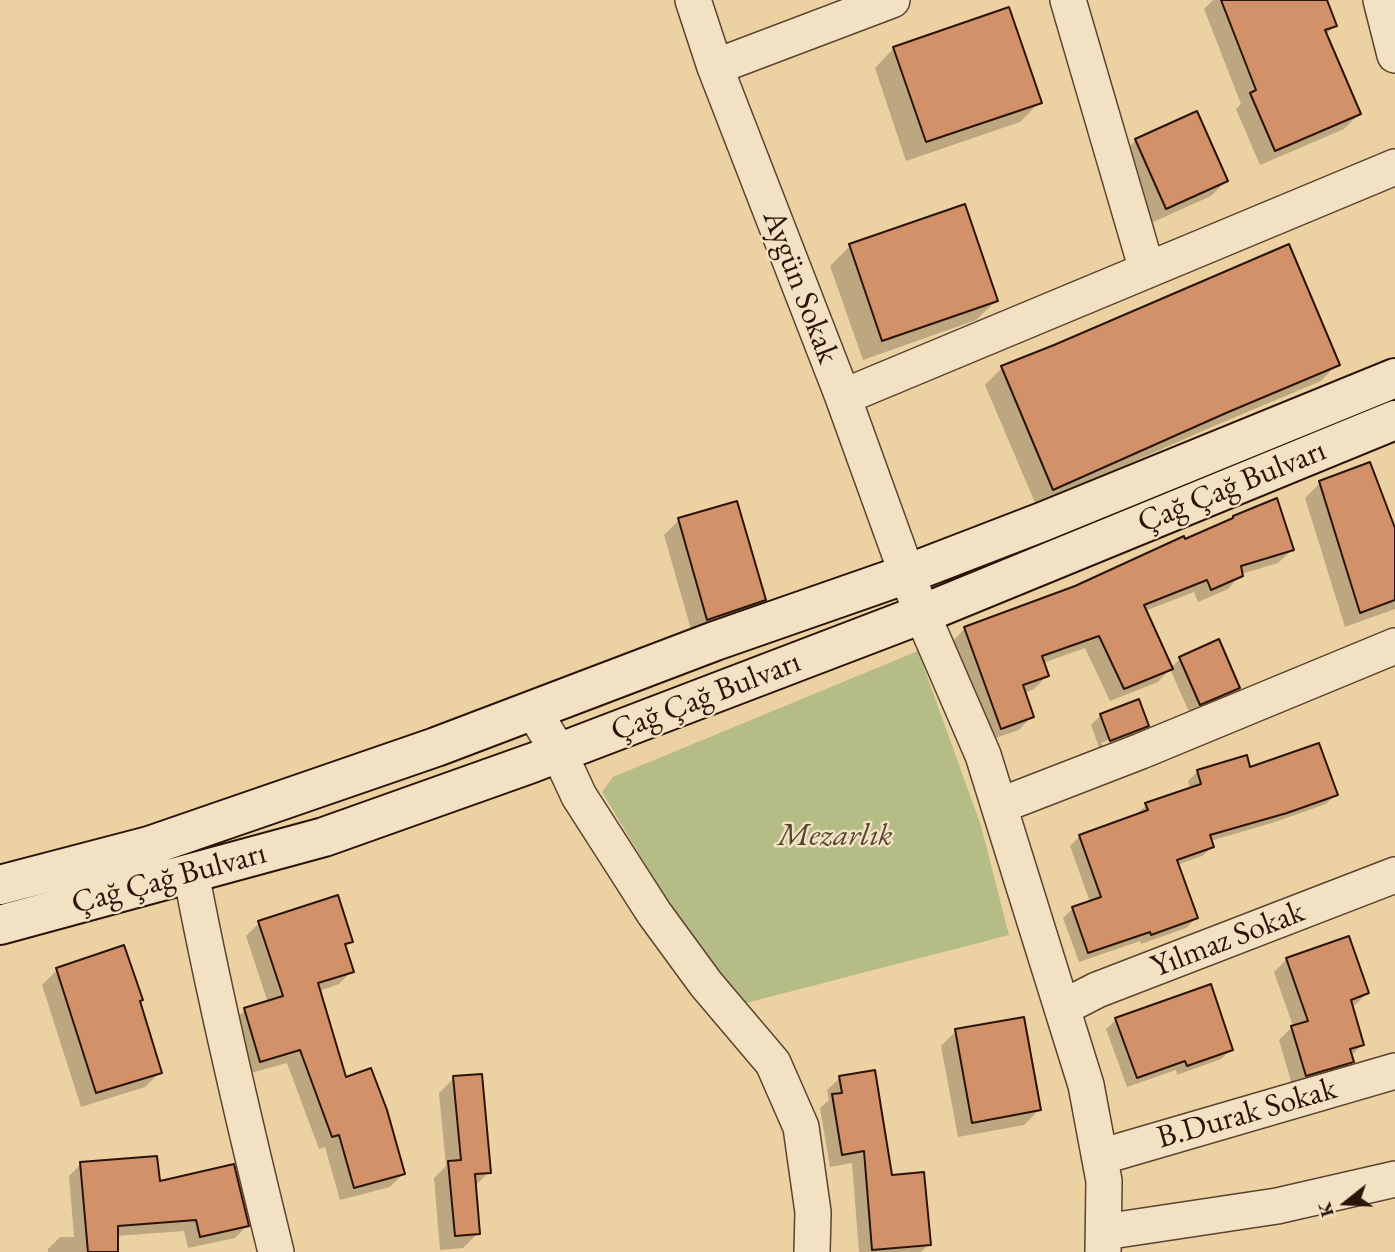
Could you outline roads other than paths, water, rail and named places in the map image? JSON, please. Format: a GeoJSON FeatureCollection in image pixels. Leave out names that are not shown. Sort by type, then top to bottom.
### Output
{"type":"FeatureCollection","features":[{"type":"Feature","properties":{"kind":"main road","name":"Çağ Çağ Bulvarı"},"geometry":{"type":"LineString","coordinates":[[0,885],[149,846],[436,747],[715,641],[907,574],[1395,378]]}},
{"type":"Feature","properties":{"kind":"main road","name":"Çağ Çağ Bulvarı"},"geometry":{"type":"LineString","coordinates":[[0,925],[324,837],[559,753],[922,614],[1395,420]]}},
{"type":"Feature","properties":{"kind":"street","name":"Aygün Sokak"},"geometry":{"type":"LineString","coordinates":[[693,0],[715,67],[843,397],[922,614],[984,755],[1086,1086],[1104,1181],[1103,1242]]}},
{"type":"Feature","properties":{"kind":"street"},"geometry":{"type":"LineString","coordinates":[[715,67],[892,0]]}},
{"type":"Feature","properties":{"kind":"street"},"geometry":{"type":"LineString","coordinates":[[1068,0],[1147,270]]}},
{"type":"Feature","properties":{"kind":"street"},"geometry":{"type":"LineString","coordinates":[[843,397],[1395,167]]}},
{"type":"Feature","properties":{"kind":"street"},"geometry":{"type":"LineString","coordinates":[[999,806],[1141,751],[1395,646]]}},
{"type":"Feature","properties":{"kind":"street"},"geometry":{"type":"LineString","coordinates":[[533,710],[559,753],[579,796],[654,913],[706,984],[773,1063],[801,1127],[813,1212],[812,1252]]}},
{"type":"Feature","properties":{"kind":"street"},"geometry":{"type":"LineString","coordinates":[[191,873],[208,964],[276,1252]]}},
{"type":"Feature","properties":{"kind":"street","name":"Yılmaz Sokak"},"geometry":{"type":"LineString","coordinates":[[1062,1008],[1097,990],[1395,875]]}},
{"type":"Feature","properties":{"kind":"street","name":"B.Durak Sokak"},"geometry":{"type":"LineString","coordinates":[[1100,1157],[1395,1071]]}},
{"type":"Feature","properties":{"kind":"street"},"geometry":{"type":"LineString","coordinates":[[1103,1242],[1395,1179]]}},
{"type":"Feature","properties":{"kind":"park label","name":"Mezarlık"},"geometry":{"type":"Point","coordinates":[835,836]}}]}
